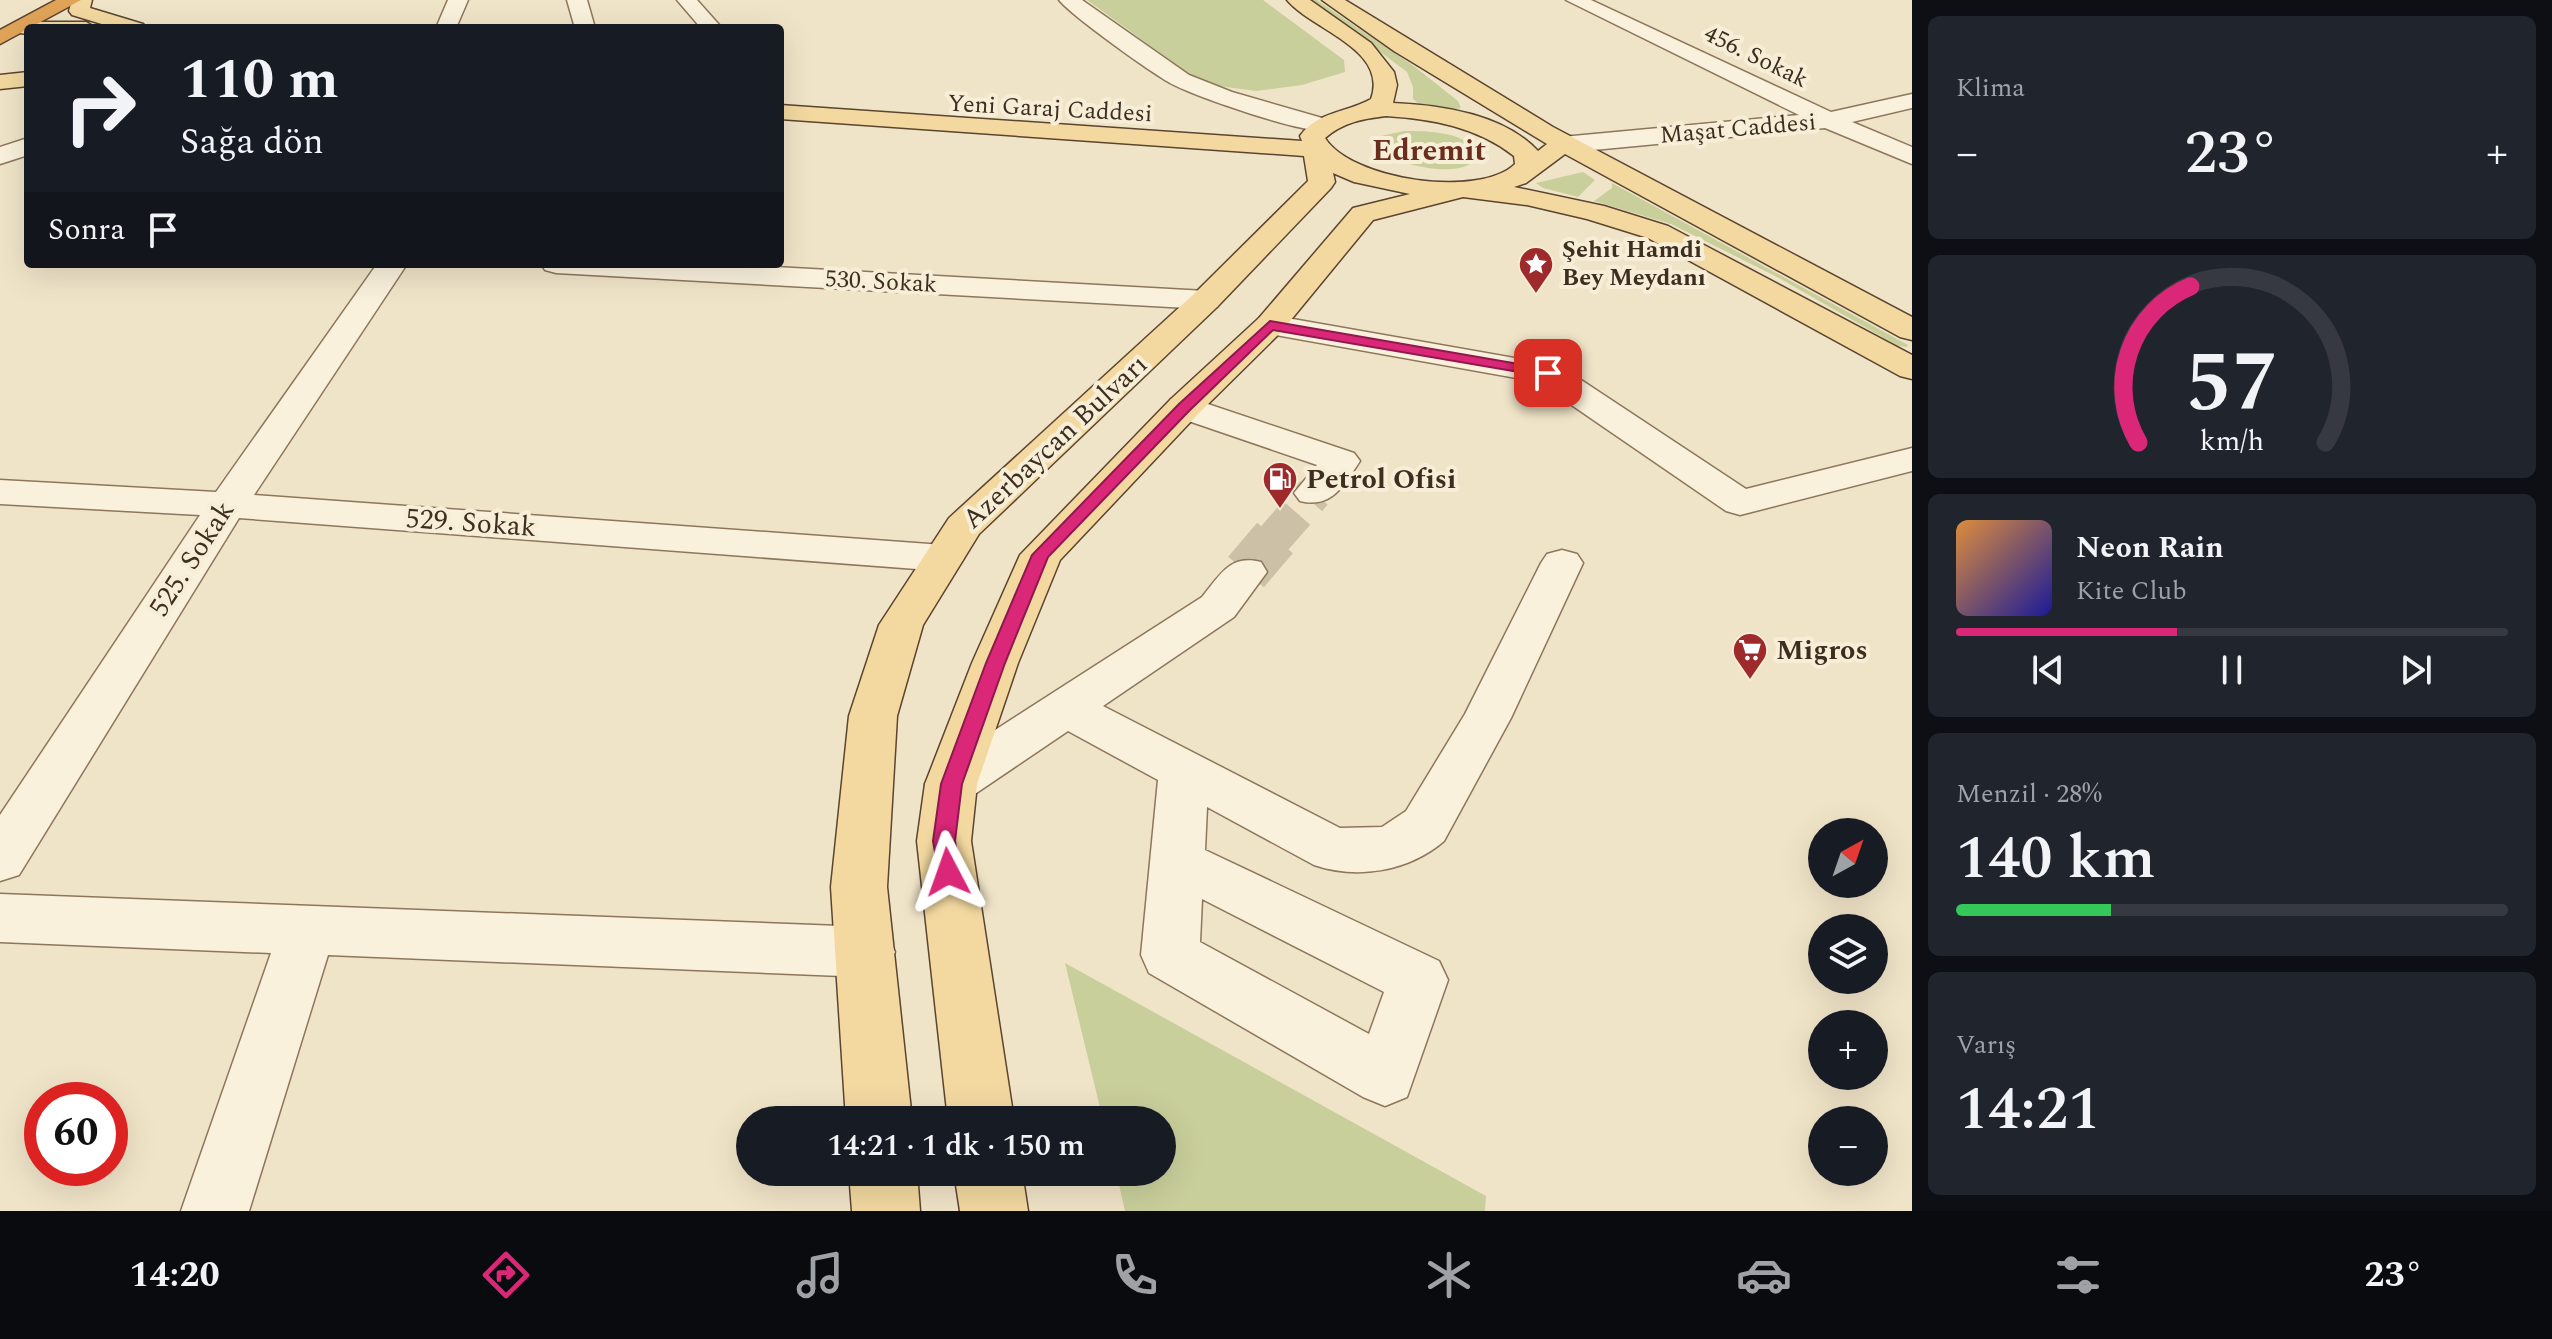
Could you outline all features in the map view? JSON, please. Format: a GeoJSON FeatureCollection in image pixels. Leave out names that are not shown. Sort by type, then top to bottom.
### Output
{"type":"FeatureCollection","features":[{"type":"Feature","properties":{"kind":"highway"},"geometry":{"type":"LineString","coordinates":[[0,38],[16,25],[71,0]]}},
{"type":"Feature","properties":{"kind":"main road"},"geometry":{"type":"LineString","coordinates":[[82,0],[79,11],[123,24]]}},
{"type":"Feature","properties":{"kind":"main road"},"geometry":{"type":"LineString","coordinates":[[1297,0],[1360,44],[1380,64],[1387,86],[1381,103],[1365,112]]}},
{"type":"Feature","properties":{"kind":"main road"},"geometry":{"type":"LineString","coordinates":[[1332,0],[1407,51],[1562,145],[1912,330]]}},
{"type":"Feature","properties":{"kind":"main road"},"geometry":{"type":"LineString","coordinates":[[0,65],[24,67]]}},
{"type":"Feature","properties":{"kind":"main road"},"geometry":{"type":"LineString","coordinates":[[0,82],[24,79]]}},
{"type":"Feature","properties":{"kind":"main road","name":"Yeni Garaj Caddesi"},"geometry":{"type":"LineString","coordinates":[[784,93],[1318,137]]}},
{"type":"Feature","properties":{"kind":"main road","name":"Yeni Garaj Caddesi"},"geometry":{"type":"LineString","coordinates":[[784,112],[1318,137]]}},
{"type":"Feature","properties":{"kind":"main road"},"geometry":{"type":"LineString","coordinates":[[1562,145],[1431,113],[1365,112],[1339,117],[1318,137],[1330,162],[1356,174],[1388,183],[1527,197],[1594,212],[1658,232],[1912,369]]}},
{"type":"Feature","properties":{"kind":"main road"},"geometry":{"type":"LineString","coordinates":[[1465,120],[1504,135],[1527,153],[1528,166],[1517,177]]}},
{"type":"Feature","properties":{"kind":"main road","name":"Azerbaycan Bulvarı"},"geometry":{"type":"LineString","coordinates":[[878,1106],[859,887],[873,716],[901,625],[963,527],[1206,300],[1322,182],[1318,137]]}},
{"type":"Feature","properties":{"kind":"main road"},"geometry":{"type":"LineString","coordinates":[[979,1106],[944,841],[951,784],[995,663],[1041,555],[1184,407],[1270,325],[1363,214],[1463,189],[1494,185],[1517,177],[1562,145]]}},
{"type":"Feature","properties":{"kind":"main road"},"geometry":{"type":"LineString","coordinates":[[884,1186],[886,1211]]}},
{"type":"Feature","properties":{"kind":"main road"},"geometry":{"type":"LineString","coordinates":[[990,1186],[994,1211]]}},
{"type":"Feature","properties":{"kind":"street"},"geometry":{"type":"LineString","coordinates":[[448,24],[458,0]]}},
{"type":"Feature","properties":{"kind":"street"},"geometry":{"type":"LineString","coordinates":[[577,0],[584,24]]}},
{"type":"Feature","properties":{"kind":"street"},"geometry":{"type":"LineString","coordinates":[[687,0],[708,24]]}},
{"type":"Feature","properties":{"kind":"street"},"geometry":{"type":"LineString","coordinates":[[1069,0],[1181,80],[1318,137]]}},
{"type":"Feature","properties":{"kind":"street","name":"456. Sokak"},"geometry":{"type":"LineString","coordinates":[[1576,0],[1828,120],[1912,156]]}},
{"type":"Feature","properties":{"kind":"street","name":"Maşat Caddesi"},"geometry":{"type":"LineString","coordinates":[[1562,145],[1828,120],[1912,101]]}},
{"type":"Feature","properties":{"kind":"street"},"geometry":{"type":"LineString","coordinates":[[0,137],[24,128]]}},
{"type":"Feature","properties":{"kind":"street"},"geometry":{"type":"LineString","coordinates":[[0,156],[24,147]]}},
{"type":"Feature","properties":{"kind":"street","name":"525. Sokak"},"geometry":{"type":"LineString","coordinates":[[0,859],[227,505],[389,268]]}},
{"type":"Feature","properties":{"kind":"street","name":"530. Sokak"},"geometry":{"type":"LineString","coordinates":[[628,268],[1206,300]]}},
{"type":"Feature","properties":{"kind":"street"},"geometry":{"type":"LineString","coordinates":[[1270,325],[1548,373],[1740,503],[1910,461]]}},
{"type":"Feature","properties":{"kind":"street"},"geometry":{"type":"LineString","coordinates":[[1184,407],[1341,461],[1314,493]]}},
{"type":"Feature","properties":{"kind":"street","name":"529. Sokak"},"geometry":{"type":"LineString","coordinates":[[0,492],[227,505],[943,558]]}},
{"type":"Feature","properties":{"kind":"street"},"geometry":{"type":"LineString","coordinates":[[1066,708],[1333,850],[1360,852],[1384,849],[1408,840],[1425,826],[1487,718],[1562,563]]}},
{"type":"Feature","properties":{"kind":"street"},"geometry":{"type":"LineString","coordinates":[[951,784],[1218,607],[1246,572]]}},
{"type":"Feature","properties":{"kind":"street"},"geometry":{"type":"LineString","coordinates":[[1177,861],[1184,771]]}},
{"type":"Feature","properties":{"kind":"street"},"geometry":{"type":"LineString","coordinates":[[0,918],[866,952]]}},
{"type":"Feature","properties":{"kind":"street"},"geometry":{"type":"LineString","coordinates":[[215,1211],[308,929]]}},
{"type":"Feature","properties":{"kind":"green space"},"geometry":{"type":"Polygon","coordinates":[[[1087,0],[1263,0],[1344,60],[1345,72],[1302,85],[1256,91],[1203,84],[1087,0]]]}},
{"type":"Feature","properties":{"kind":"green space"},"geometry":{"type":"Polygon","coordinates":[[[1311,0],[1317,0],[1415,67],[1458,101],[1461,108],[1436,109],[1418,103],[1413,99],[1413,87],[1407,72],[1311,0]]]}},
{"type":"Feature","properties":{"kind":"green space"},"geometry":{"type":"Polygon","coordinates":[[[1404,131],[1435,132],[1455,137],[1473,146],[1479,154],[1472,163],[1460,168],[1429,168],[1397,160],[1375,147],[1381,136],[1404,131]]]}},
{"type":"Feature","properties":{"kind":"green space"},"geometry":{"type":"Polygon","coordinates":[[[1583,172],[1595,180],[1578,197],[1543,188],[1536,183],[1583,172]]]}},
{"type":"Feature","properties":{"kind":"green space"},"geometry":{"type":"Polygon","coordinates":[[[1612,183],[1907,347],[1898,346],[1777,277],[1671,224],[1594,201],[1612,188],[1612,183]]]}},
{"type":"Feature","properties":{"kind":"green space"},"geometry":{"type":"Polygon","coordinates":[[[1065,963],[1486,1196],[1485,1211],[1125,1211],[1119,1186],[1176,1186],[1176,1106],[1100,1106],[1065,963]]]}},
{"type":"Feature","properties":{"kind":"tunnel"},"geometry":{"type":"LineString","coordinates":[[1273,540],[1314,493]]}},
{"type":"Feature","properties":{"kind":"tunnel"},"geometry":{"type":"LineString","coordinates":[[1246,572],[1275,538]]}},
{"type":"Feature","properties":{"kind":"place","name":"Şehit Hamdi Bey Meydanı"},"geometry":{"type":"Point","coordinates":[1536,295]}},
{"type":"Feature","properties":{"kind":"place","name":"Petrol Ofisi"},"geometry":{"type":"Point","coordinates":[1280,510]}},
{"type":"Feature","properties":{"kind":"place","name":"Migros"},"geometry":{"type":"Point","coordinates":[1750,681]}},
{"type":"Feature","properties":{"kind":"district","name":"Edremit"},"geometry":{"type":"Point","coordinates":[1429,151]}},
{"type":"Feature","properties":{"kind":"route"},"geometry":{"type":"LineString","coordinates":[[948,872],[944,841],[951,784],[995,663],[1041,555],[1184,407],[1270,325],[1548,373]]}}]}
